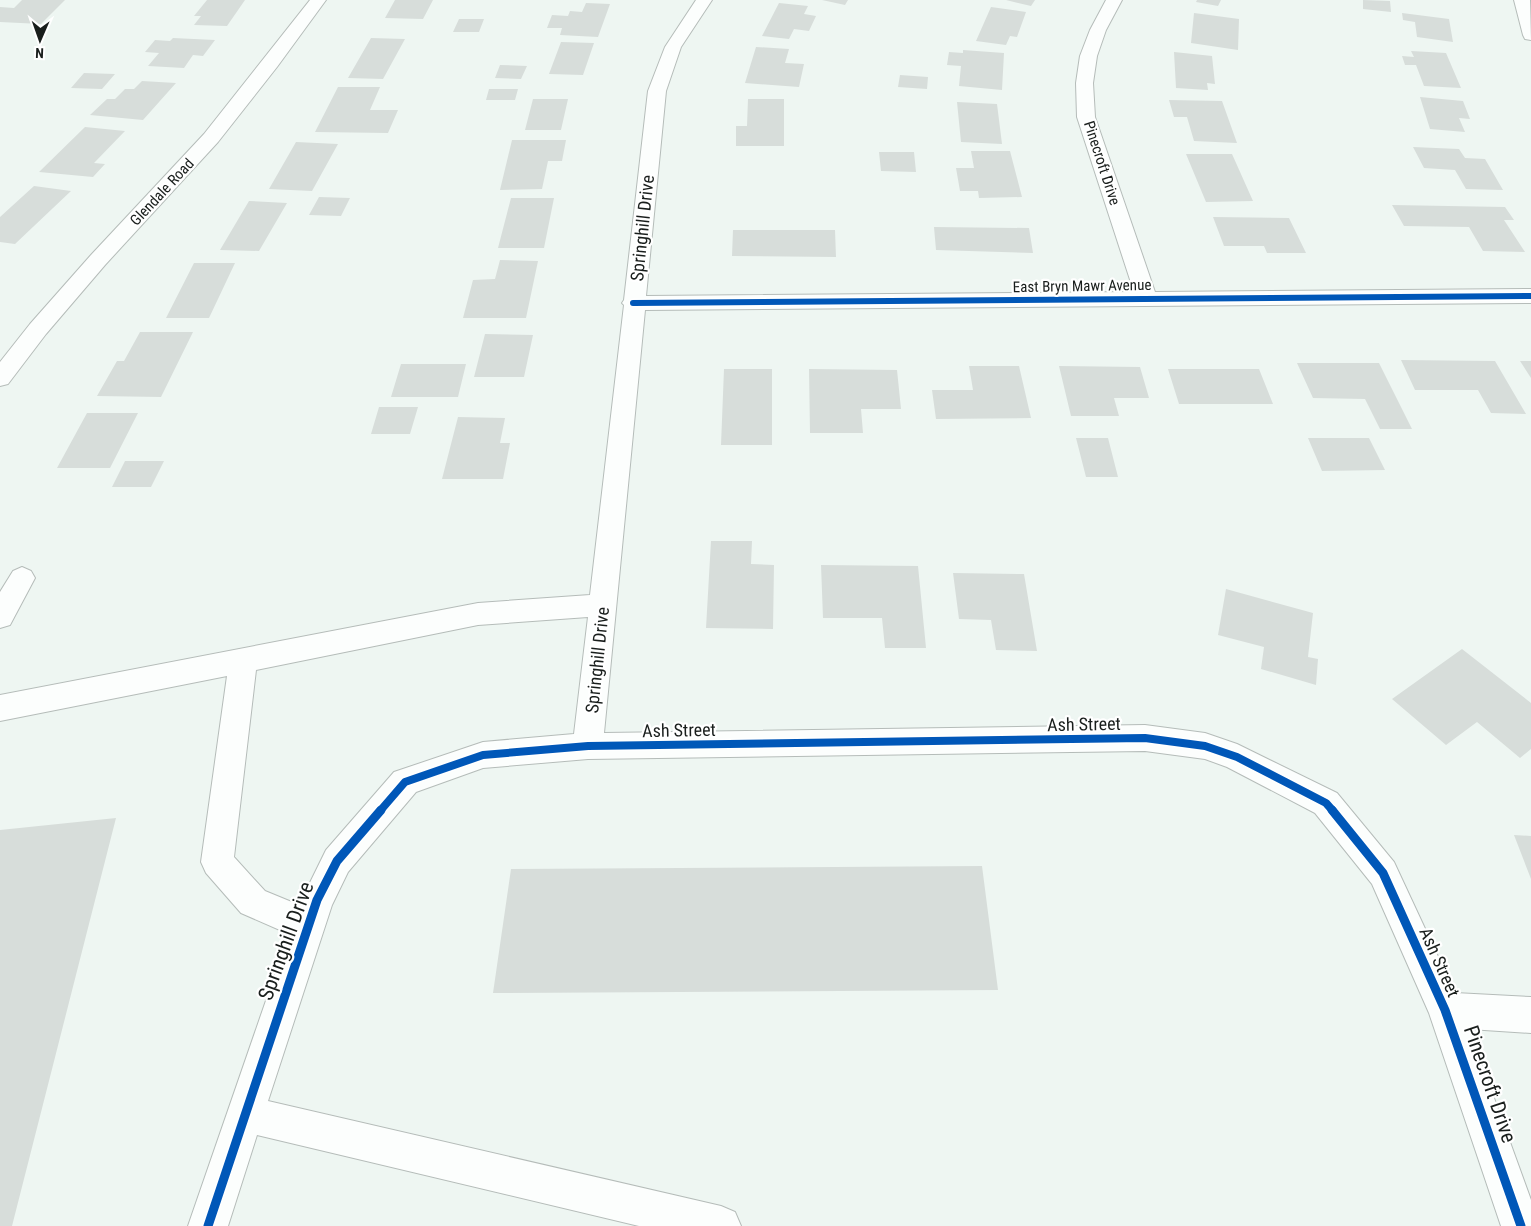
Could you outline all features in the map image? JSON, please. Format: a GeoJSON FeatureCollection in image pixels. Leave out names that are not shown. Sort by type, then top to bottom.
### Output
{"type":"FeatureCollection","features":[{"type":"Feature","properties":{"kind":"street","name":"Glendale Road"},"geometry":{"type":"LineString","coordinates":[[0,378],[38,329],[98,260],[211,138],[272,63],[318,0]]}},
{"type":"Feature","properties":{"kind":"street","name":"Springhill Drive"},"geometry":{"type":"LineString","coordinates":[[208,1226],[308,925],[317,900],[336,861],[405,782],[483,755],[588,746],[657,91],[673,46],[704,0]]}},
{"type":"Feature","properties":{"kind":"street","name":"Pinecroft Drive"},"geometry":{"type":"LineString","coordinates":[[1114,0],[1088,52],[1083,87],[1086,117],[1147,299]]}},
{"type":"Feature","properties":{"kind":"street"},"geometry":{"type":"LineString","coordinates":[[1522,0],[1531,35]]}},
{"type":"Feature","properties":{"kind":"street","name":"East Bryn Mawr Avenue"},"geometry":{"type":"LineString","coordinates":[[634,303],[1531,296]]}},
{"type":"Feature","properties":{"kind":"street"},"geometry":{"type":"LineString","coordinates":[[0,617],[22,578]]}},
{"type":"Feature","properties":{"kind":"street"},"geometry":{"type":"LineString","coordinates":[[0,708],[478,614],[603,605]]}},
{"type":"Feature","properties":{"kind":"street"},"geometry":{"type":"LineString","coordinates":[[243,660],[217,862],[253,902],[308,925]]}},
{"type":"Feature","properties":{"kind":"street","name":"Ash Street"},"geometry":{"type":"LineString","coordinates":[[588,746],[1146,738],[1205,746],[1237,757],[1326,803],[1383,873],[1445,1010],[1531,1015]]}},
{"type":"Feature","properties":{"kind":"street","name":"Pinecroft Drive"},"geometry":{"type":"LineString","coordinates":[[1445,1010],[1521,1226]]}},
{"type":"Feature","properties":{"kind":"street"},"geometry":{"type":"LineString","coordinates":[[246,1114],[721,1226]]}},
{"type":"Feature","properties":{"kind":"building"},"geometry":{"type":"Polygon","coordinates":[[[22,0],[65,0],[41,24],[0,22],[0,7],[14,8],[22,0]]]}},
{"type":"Feature","properties":{"kind":"building"},"geometry":{"type":"Polygon","coordinates":[[[207,0],[245,0],[227,26],[194,25],[201,16],[194,16],[207,0]]]}},
{"type":"Feature","properties":{"kind":"building"},"geometry":{"type":"Polygon","coordinates":[[[395,0],[433,0],[423,19],[385,18],[395,0]]]}},
{"type":"Feature","properties":{"kind":"building"},"geometry":{"type":"Polygon","coordinates":[[[822,0],[848,0],[845,5],[822,0]]]}},
{"type":"Feature","properties":{"kind":"building"},"geometry":{"type":"Polygon","coordinates":[[[1006,0],[1035,0],[1031,6],[1006,0]]]}},
{"type":"Feature","properties":{"kind":"building"},"geometry":{"type":"Polygon","coordinates":[[[1197,0],[1221,0],[1218,6],[1196,2],[1197,0]]]}},
{"type":"Feature","properties":{"kind":"building"},"geometry":{"type":"Polygon","coordinates":[[[1363,0],[1390,1],[1391,12],[1363,9],[1363,0]]]}},
{"type":"Feature","properties":{"kind":"building"},"geometry":{"type":"Polygon","coordinates":[[[586,3],[610,4],[598,37],[560,35],[562,28],[547,28],[552,15],[568,16],[570,11],[582,12],[586,3]]]}},
{"type":"Feature","properties":{"kind":"building"},"geometry":{"type":"Polygon","coordinates":[[[779,3],[808,6],[804,14],[816,16],[809,31],[794,29],[789,39],[762,36],[779,3]]]}},
{"type":"Feature","properties":{"kind":"building"},"geometry":{"type":"Polygon","coordinates":[[[991,7],[1026,12],[1017,37],[1010,36],[1006,45],[976,41],[991,7]]]}},
{"type":"Feature","properties":{"kind":"building"},"geometry":{"type":"Polygon","coordinates":[[[1194,13],[1239,19],[1238,50],[1191,43],[1194,13]]]}},
{"type":"Feature","properties":{"kind":"building"},"geometry":{"type":"Polygon","coordinates":[[[1402,13],[1449,19],[1453,42],[1417,37],[1415,22],[1403,20],[1402,13]]]}},
{"type":"Feature","properties":{"kind":"building"},"geometry":{"type":"Polygon","coordinates":[[[459,19],[484,19],[479,32],[453,32],[459,19]]]}},
{"type":"Feature","properties":{"kind":"building"},"geometry":{"type":"Polygon","coordinates":[[[173,38],[215,40],[203,56],[193,55],[184,68],[148,66],[159,53],[145,52],[155,40],[170,41],[173,38]]]}},
{"type":"Feature","properties":{"kind":"building"},"geometry":{"type":"Polygon","coordinates":[[[371,38],[405,39],[383,79],[348,78],[371,38]]]}},
{"type":"Feature","properties":{"kind":"building"},"geometry":{"type":"Polygon","coordinates":[[[561,42],[594,43],[583,75],[549,74],[561,42]]]}},
{"type":"Feature","properties":{"kind":"building"},"geometry":{"type":"Polygon","coordinates":[[[756,47],[789,49],[785,63],[804,64],[799,87],[745,83],[756,47]]]}},
{"type":"Feature","properties":{"kind":"building"},"geometry":{"type":"Polygon","coordinates":[[[963,50],[1004,53],[1002,90],[959,86],[961,66],[947,65],[949,52],[963,53],[963,50]]]}},
{"type":"Feature","properties":{"kind":"building"},"geometry":{"type":"Polygon","coordinates":[[[1411,51],[1446,53],[1461,88],[1424,86],[1416,65],[1405,65],[1402,56],[1414,57],[1411,51]]]}},
{"type":"Feature","properties":{"kind":"building"},"geometry":{"type":"Polygon","coordinates":[[[1174,52],[1212,56],[1215,84],[1207,83],[1208,90],[1176,88],[1174,52]]]}},
{"type":"Feature","properties":{"kind":"building"},"geometry":{"type":"Polygon","coordinates":[[[500,65],[527,66],[521,79],[495,78],[500,65]]]}},
{"type":"Feature","properties":{"kind":"building"},"geometry":{"type":"Polygon","coordinates":[[[84,73],[115,74],[102,89],[71,88],[84,73]]]}},
{"type":"Feature","properties":{"kind":"building"},"geometry":{"type":"Polygon","coordinates":[[[900,75],[928,77],[927,89],[898,87],[900,75]]]}},
{"type":"Feature","properties":{"kind":"building"},"geometry":{"type":"Polygon","coordinates":[[[142,81],[176,83],[143,120],[90,115],[107,99],[115,99],[125,89],[134,89],[142,81]]]}},
{"type":"Feature","properties":{"kind":"building"},"geometry":{"type":"Polygon","coordinates":[[[338,87],[380,87],[370,110],[398,110],[388,133],[315,132],[338,87]]]}},
{"type":"Feature","properties":{"kind":"building"},"geometry":{"type":"Polygon","coordinates":[[[489,89],[518,89],[515,100],[486,100],[489,89]]]}},
{"type":"Feature","properties":{"kind":"building"},"geometry":{"type":"Polygon","coordinates":[[[1420,97],[1463,101],[1470,119],[1459,118],[1465,132],[1430,129],[1420,97]]]}},
{"type":"Feature","properties":{"kind":"building"},"geometry":{"type":"Polygon","coordinates":[[[533,99],[568,99],[561,130],[525,130],[533,99]]]}},
{"type":"Feature","properties":{"kind":"building"},"geometry":{"type":"Polygon","coordinates":[[[748,99],[784,99],[784,146],[736,146],[736,126],[747,126],[748,99]]]}},
{"type":"Feature","properties":{"kind":"building"},"geometry":{"type":"Polygon","coordinates":[[[1169,100],[1222,101],[1237,143],[1194,141],[1187,117],[1174,117],[1169,100]]]}},
{"type":"Feature","properties":{"kind":"building"},"geometry":{"type":"Polygon","coordinates":[[[957,102],[997,104],[1002,144],[961,142],[957,102]]]}},
{"type":"Feature","properties":{"kind":"building"},"geometry":{"type":"Polygon","coordinates":[[[85,127],[125,131],[94,163],[105,164],[93,177],[39,172],[85,127]]]}},
{"type":"Feature","properties":{"kind":"building"},"geometry":{"type":"Polygon","coordinates":[[[512,140],[566,140],[562,161],[548,161],[542,189],[500,190],[512,140]]]}},
{"type":"Feature","properties":{"kind":"building"},"geometry":{"type":"Polygon","coordinates":[[[296,142],[338,144],[312,191],[269,189],[296,142]]]}},
{"type":"Feature","properties":{"kind":"building"},"geometry":{"type":"Polygon","coordinates":[[[1413,147],[1459,149],[1465,158],[1485,159],[1503,190],[1466,189],[1455,170],[1424,168],[1413,147]]]}},
{"type":"Feature","properties":{"kind":"building"},"geometry":{"type":"Polygon","coordinates":[[[971,151],[1010,151],[1022,197],[979,198],[978,191],[960,191],[956,168],[974,168],[971,151]]]}},
{"type":"Feature","properties":{"kind":"building"},"geometry":{"type":"Polygon","coordinates":[[[879,152],[914,152],[916,172],[881,171],[879,152]]]}},
{"type":"Feature","properties":{"kind":"building"},"geometry":{"type":"Polygon","coordinates":[[[1186,154],[1232,154],[1253,201],[1206,202],[1186,154]]]}},
{"type":"Feature","properties":{"kind":"building"},"geometry":{"type":"Polygon","coordinates":[[[34,186],[71,191],[15,244],[0,242],[0,217],[34,186]]]}},
{"type":"Feature","properties":{"kind":"building"},"geometry":{"type":"Polygon","coordinates":[[[319,197],[350,198],[341,216],[309,215],[319,197]]]}},
{"type":"Feature","properties":{"kind":"building"},"geometry":{"type":"Polygon","coordinates":[[[511,198],[554,198],[544,248],[498,248],[511,198]]]}},
{"type":"Feature","properties":{"kind":"building"},"geometry":{"type":"Polygon","coordinates":[[[249,201],[287,203],[259,251],[220,250],[249,201]]]}},
{"type":"Feature","properties":{"kind":"building"},"geometry":{"type":"Polygon","coordinates":[[[1392,205],[1505,207],[1514,220],[1504,220],[1525,252],[1483,251],[1469,227],[1404,226],[1392,205]]]}},
{"type":"Feature","properties":{"kind":"building"},"geometry":{"type":"Polygon","coordinates":[[[1213,217],[1289,218],[1306,253],[1267,253],[1264,246],[1224,246],[1213,217]]]}},
{"type":"Feature","properties":{"kind":"building"},"geometry":{"type":"Polygon","coordinates":[[[934,227],[1029,228],[1033,253],[936,250],[934,227]]]}},
{"type":"Feature","properties":{"kind":"building"},"geometry":{"type":"Polygon","coordinates":[[[733,230],[835,230],[836,257],[732,256],[733,230]]]}},
{"type":"Feature","properties":{"kind":"building"},"geometry":{"type":"Polygon","coordinates":[[[500,260],[538,261],[526,318],[463,318],[473,280],[495,279],[500,260]]]}},
{"type":"Feature","properties":{"kind":"building"},"geometry":{"type":"Polygon","coordinates":[[[194,263],[235,263],[209,318],[166,318],[194,263]]]}},
{"type":"Feature","properties":{"kind":"building"},"geometry":{"type":"Polygon","coordinates":[[[140,332],[193,332],[161,397],[97,396],[117,361],[124,361],[140,332]]]}},
{"type":"Feature","properties":{"kind":"building"},"geometry":{"type":"Polygon","coordinates":[[[485,334],[533,335],[524,377],[474,377],[485,334]]]}},
{"type":"Feature","properties":{"kind":"building"},"geometry":{"type":"Polygon","coordinates":[[[1401,360],[1495,361],[1526,414],[1491,413],[1478,390],[1415,390],[1401,360]]]}},
{"type":"Feature","properties":{"kind":"building"},"geometry":{"type":"Polygon","coordinates":[[[1520,361],[1531,361],[1531,378],[1520,361]]]}},
{"type":"Feature","properties":{"kind":"building"},"geometry":{"type":"Polygon","coordinates":[[[1297,363],[1379,363],[1412,429],[1380,429],[1365,399],[1313,398],[1297,363]]]}},
{"type":"Feature","properties":{"kind":"building"},"geometry":{"type":"Polygon","coordinates":[[[401,364],[466,364],[458,397],[391,397],[401,364]]]}},
{"type":"Feature","properties":{"kind":"building"},"geometry":{"type":"Polygon","coordinates":[[[969,366],[1019,366],[1031,418],[936,419],[932,390],[973,390],[969,366]]]}},
{"type":"Feature","properties":{"kind":"building"},"geometry":{"type":"Polygon","coordinates":[[[1059,366],[1140,367],[1149,398],[1114,398],[1119,416],[1071,416],[1059,366]]]}},
{"type":"Feature","properties":{"kind":"building"},"geometry":{"type":"Polygon","coordinates":[[[724,369],[772,369],[772,445],[721,445],[724,369]]]}},
{"type":"Feature","properties":{"kind":"building"},"geometry":{"type":"Polygon","coordinates":[[[809,369],[897,370],[901,409],[861,409],[863,433],[810,433],[809,369]]]}},
{"type":"Feature","properties":{"kind":"building"},"geometry":{"type":"Polygon","coordinates":[[[1168,369],[1259,369],[1273,404],[1179,404],[1168,369]]]}},
{"type":"Feature","properties":{"kind":"building"},"geometry":{"type":"Polygon","coordinates":[[[379,407],[418,407],[410,434],[371,434],[379,407]]]}},
{"type":"Feature","properties":{"kind":"building"},"geometry":{"type":"Polygon","coordinates":[[[87,413],[138,413],[110,468],[57,468],[87,413]]]}},
{"type":"Feature","properties":{"kind":"building"},"geometry":{"type":"Polygon","coordinates":[[[458,417],[505,418],[500,443],[510,443],[503,479],[442,479],[458,417]]]}},
{"type":"Feature","properties":{"kind":"building"},"geometry":{"type":"Polygon","coordinates":[[[1076,438],[1108,438],[1118,477],[1086,477],[1076,438]]]}},
{"type":"Feature","properties":{"kind":"building"},"geometry":{"type":"Polygon","coordinates":[[[1308,438],[1369,438],[1385,470],[1322,471],[1308,438]]]}},
{"type":"Feature","properties":{"kind":"building"},"geometry":{"type":"Polygon","coordinates":[[[125,461],[164,461],[151,487],[112,487],[125,461]]]}},
{"type":"Feature","properties":{"kind":"building"},"geometry":{"type":"Polygon","coordinates":[[[711,541],[752,541],[751,564],[774,565],[773,629],[706,628],[711,541]]]}},
{"type":"Feature","properties":{"kind":"building"},"geometry":{"type":"Polygon","coordinates":[[[821,565],[918,566],[926,648],[885,648],[882,618],[823,618],[821,565]]]}},
{"type":"Feature","properties":{"kind":"building"},"geometry":{"type":"Polygon","coordinates":[[[953,573],[1024,574],[1037,651],[996,650],[991,620],[959,619],[953,573]]]}},
{"type":"Feature","properties":{"kind":"building"},"geometry":{"type":"Polygon","coordinates":[[[1226,589],[1313,613],[1308,657],[1318,659],[1316,685],[1261,669],[1264,647],[1218,635],[1226,589]]]}},
{"type":"Feature","properties":{"kind":"building"},"geometry":{"type":"Polygon","coordinates":[[[1462,649],[1531,703],[1531,749],[1520,758],[1477,722],[1446,745],[1392,699],[1462,649]]]}},
{"type":"Feature","properties":{"kind":"building"},"geometry":{"type":"Polygon","coordinates":[[[116,818],[12,1226],[0,1226],[0,830],[116,818]]]}},
{"type":"Feature","properties":{"kind":"building"},"geometry":{"type":"Polygon","coordinates":[[[1514,835],[1531,836],[1531,879],[1514,835]]]}},
{"type":"Feature","properties":{"kind":"building"},"geometry":{"type":"Polygon","coordinates":[[[982,866],[998,990],[493,993],[511,869],[982,866]]]}},
{"type":"Feature","properties":{"kind":"cycle path"},"geometry":{"type":"LineString","coordinates":[[633,303],[1531,296]]}},
{"type":"Feature","properties":{"kind":"cycle path"},"geometry":{"type":"LineString","coordinates":[[208,1226],[317,900],[337,861],[405,782],[483,755],[588,746],[1145,738],[1205,746],[1237,757],[1326,803],[1383,873],[1445,1010],[1521,1226]]}}]}
